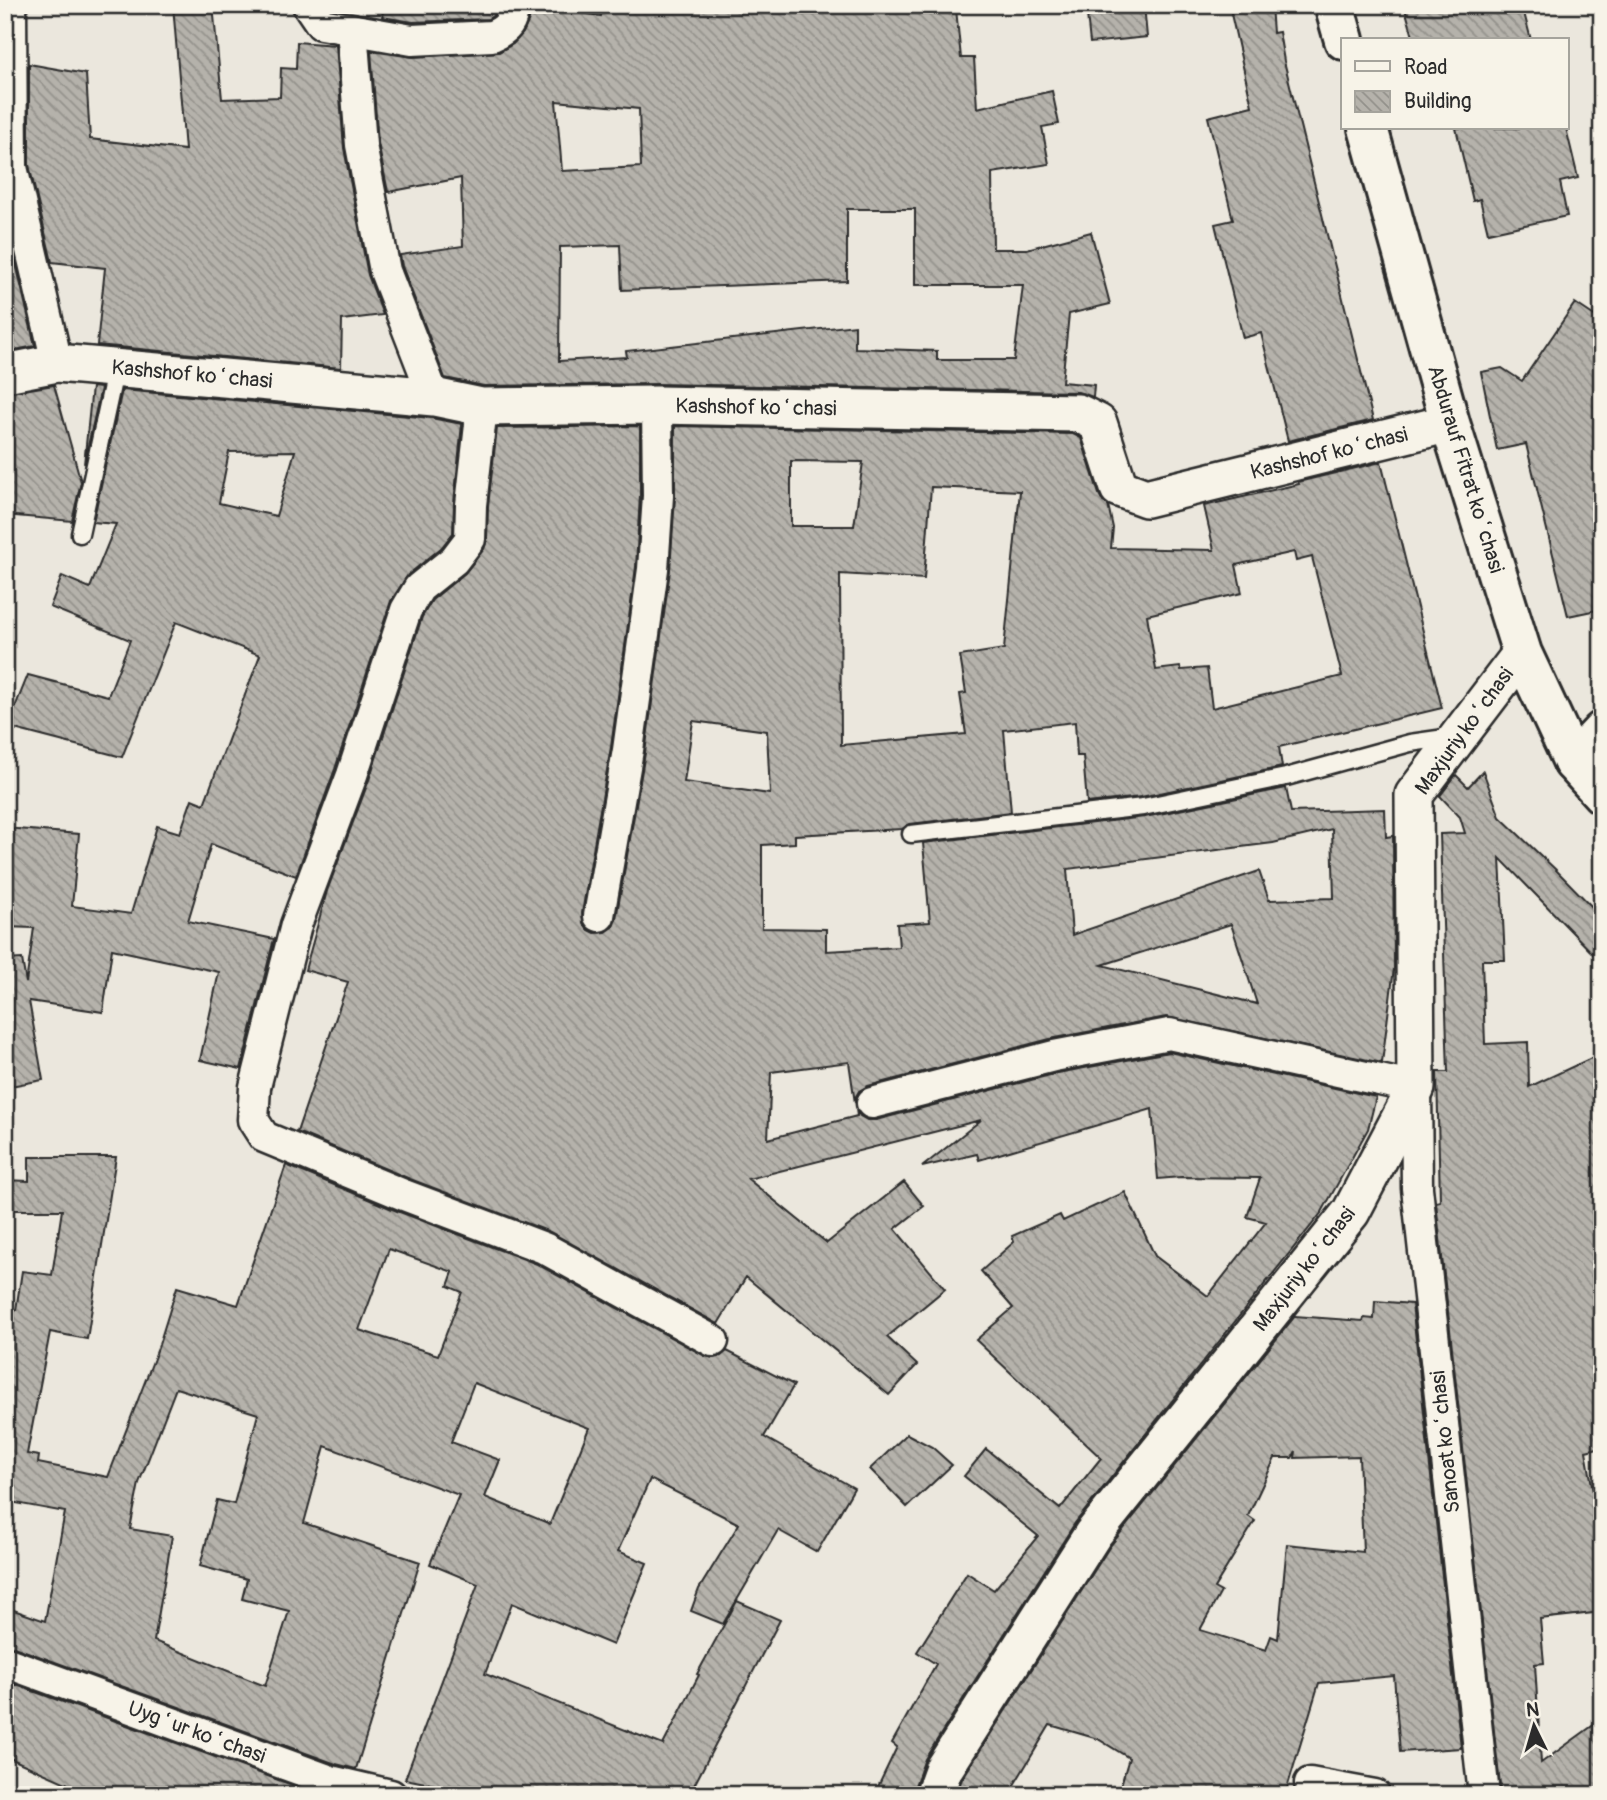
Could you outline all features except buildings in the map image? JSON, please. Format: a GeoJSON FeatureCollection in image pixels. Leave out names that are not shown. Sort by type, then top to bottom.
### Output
{"type":"FeatureCollection","features":[{"type":"Feature","properties":{"kind":"main road"},"geometry":{"type":"LineString","coordinates":[[1334,5],[1343,38]]}},
{"type":"Feature","properties":{"kind":"main road","name":"Abdurauf Fitrat koʻchasi"},"geometry":{"type":"LineString","coordinates":[[1369,130],[1450,423],[1522,653],[1573,762],[1602,794]]}},
{"type":"Feature","properties":{"kind":"main road"},"geometry":{"type":"LineString","coordinates":[[1573,762],[1602,731]]}},
{"type":"Feature","properties":{"kind":"street"},"geometry":{"type":"LineString","coordinates":[[11,5],[12,167],[57,362]]}},
{"type":"Feature","properties":{"kind":"street"},"geometry":{"type":"LineString","coordinates":[[308,5],[321,24],[412,40],[492,36],[503,31],[512,20],[514,5]]}},
{"type":"Feature","properties":{"kind":"street"},"geometry":{"type":"LineString","coordinates":[[352,29],[360,145],[385,271],[434,397]]}},
{"type":"Feature","properties":{"kind":"street","name":"Kashshof koʻchasi"},"geometry":{"type":"LineString","coordinates":[[5,373],[57,362],[434,397],[482,407],[657,405],[1078,413],[1098,422],[1119,488],[1146,498],[1450,423]]}},
{"type":"Feature","properties":{"kind":"street"},"geometry":{"type":"LineString","coordinates":[[599,916],[628,750],[653,569],[658,496],[657,405]]}},
{"type":"Feature","properties":{"kind":"street"},"geometry":{"type":"LineString","coordinates":[[482,407],[470,539],[454,560],[419,588],[406,610],[352,775],[296,925],[255,1087],[253,1120],[264,1137],[404,1195],[544,1248],[713,1341]]}},
{"type":"Feature","properties":{"kind":"street","name":"Maxjuriy koʻchasi"},"geometry":{"type":"LineString","coordinates":[[934,1795],[943,1770],[1093,1534],[1351,1212],[1416,1088],[1414,795],[1522,653]]}},
{"type":"Feature","properties":{"kind":"street"},"geometry":{"type":"LineString","coordinates":[[872,1103],[1054,1056],[1169,1034],[1416,1088]]}},
{"type":"Feature","properties":{"kind":"street","name":"Sanoat koʻchasi"},"geometry":{"type":"LineString","coordinates":[[1416,1088],[1416,1188],[1484,1795]]}},
{"type":"Feature","properties":{"kind":"street","name":"Uygʻur koʻchasi"},"geometry":{"type":"LineString","coordinates":[[5,1662],[329,1788],[391,1795]]}},
{"type":"Feature","properties":{"kind":"street"},"geometry":{"type":"LineString","coordinates":[[1310,1783],[1375,1795]]}},
{"type":"Feature","properties":{"kind":"lane"},"geometry":{"type":"LineString","coordinates":[[80,534],[116,367]]}},
{"type":"Feature","properties":{"kind":"lane"},"geometry":{"type":"LineString","coordinates":[[911,834],[1143,807],[1286,777],[1410,743],[1458,737]]}}]}
